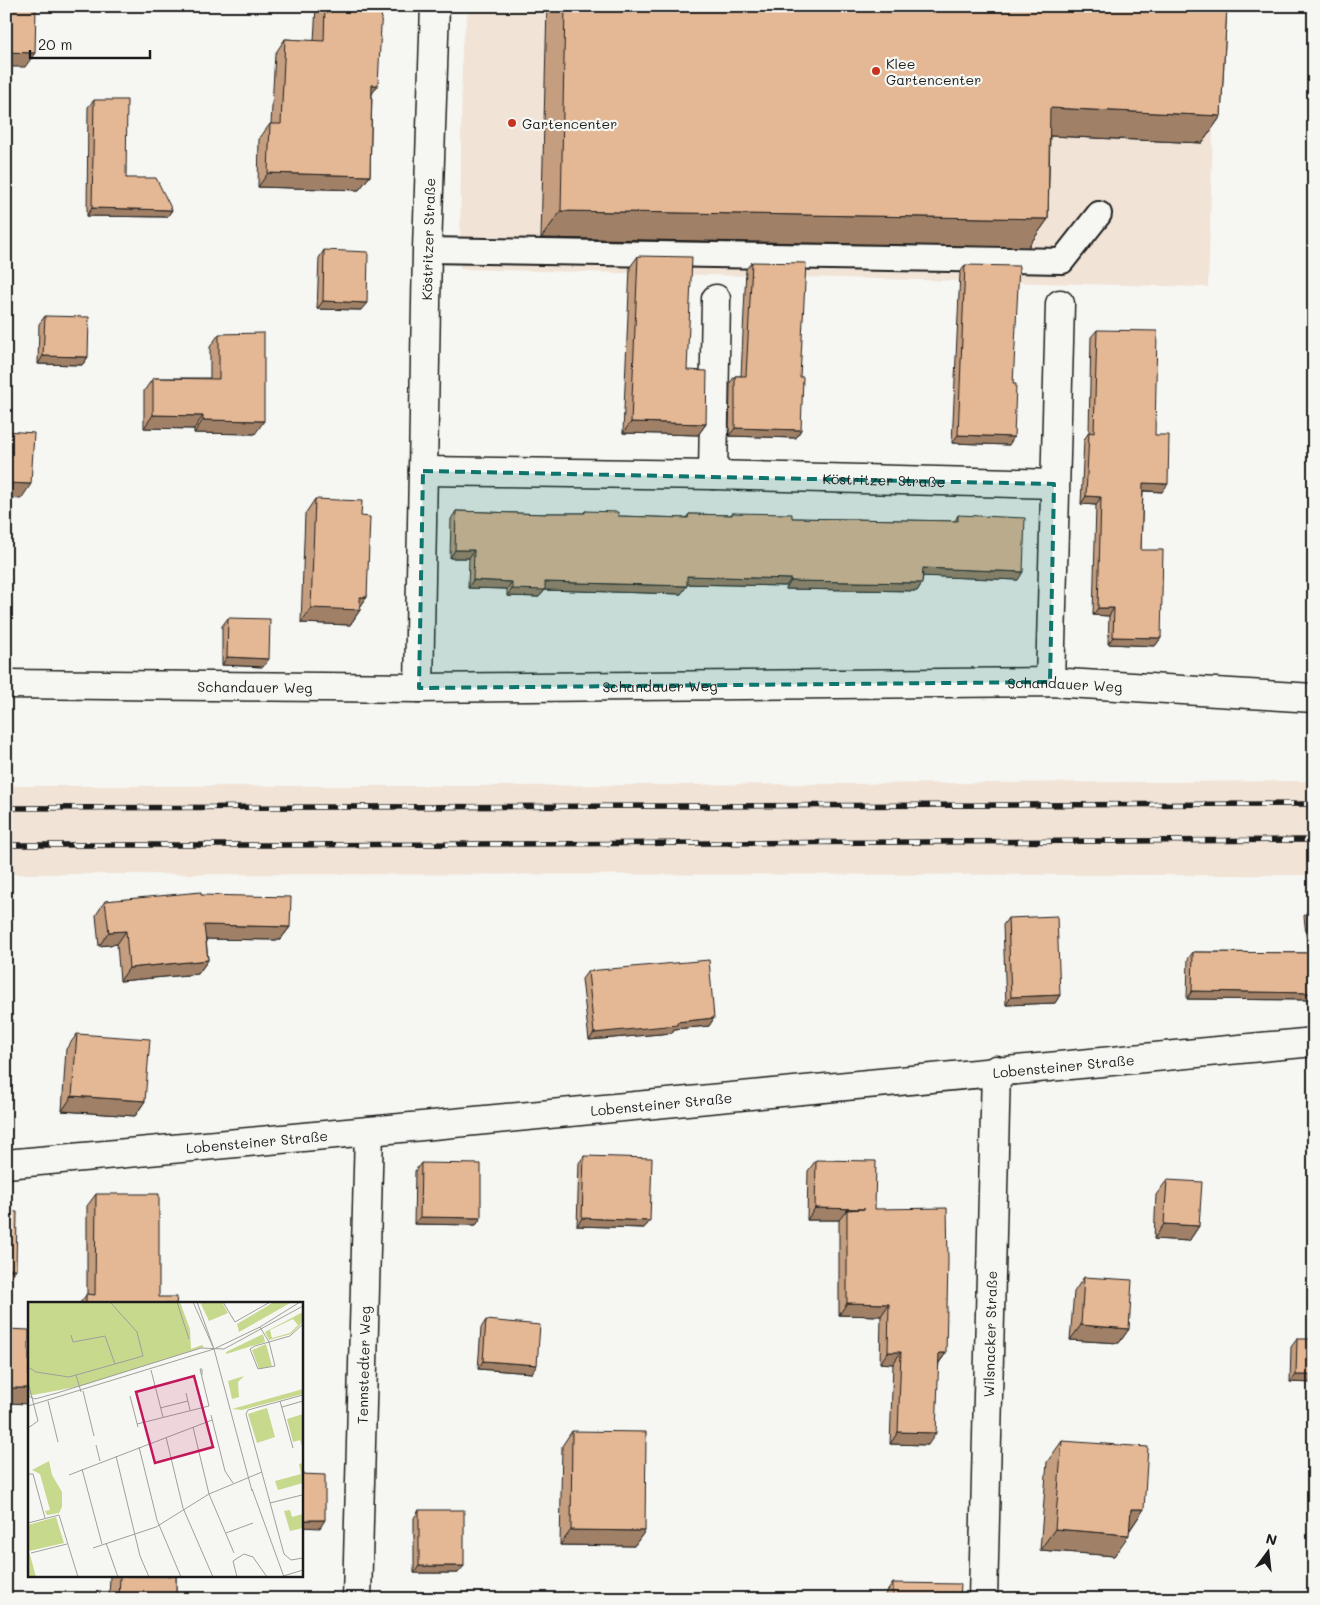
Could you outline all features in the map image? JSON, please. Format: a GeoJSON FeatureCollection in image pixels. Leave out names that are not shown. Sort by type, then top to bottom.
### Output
{"type":"FeatureCollection","features":[{"type":"Feature","properties":{"kind":"street","name":"Köstritzer Straße"},"geometry":{"type":"LineString","coordinates":[[419,688],[434,6]]}},
{"type":"Feature","properties":{"kind":"street"},"geometry":{"type":"LineString","coordinates":[[713,475],[716,298]]}},
{"type":"Feature","properties":{"kind":"street"},"geometry":{"type":"LineString","coordinates":[[1050,682],[1060,304]]}},
{"type":"Feature","properties":{"kind":"street","name":"Köstritzer Straße"},"geometry":{"type":"LineString","coordinates":[[424,471],[713,475],[1054,484]]}},
{"type":"Feature","properties":{"kind":"street","name":"Schandauer Weg"},"geometry":{"type":"LineString","coordinates":[[6,684],[419,688],[1050,682],[1314,698]]}},
{"type":"Feature","properties":{"kind":"street","name":"Lobensteiner Straße"},"geometry":{"type":"LineString","coordinates":[[6,1164],[996,1070],[1314,1042]]}},
{"type":"Feature","properties":{"kind":"street","name":"Wilsnacker Straße"},"geometry":{"type":"LineString","coordinates":[[983,1599],[996,1070]]}},
{"type":"Feature","properties":{"kind":"street","name":"Tennstedter Weg"},"geometry":{"type":"LineString","coordinates":[[357,1599],[369,1131]]}},
{"type":"Feature","properties":{"kind":"lane"},"geometry":{"type":"LineString","coordinates":[[428,250],[1062,261],[1099,214]]}},
{"type":"Feature","properties":{"kind":"highlighted area"},"geometry":{"type":"Polygon","coordinates":[[[423,471],[1054,484],[1050,682],[419,688],[423,471]]]}},
{"type":"Feature","properties":{"kind":"shaded area","name":"Klee Gartencenter"},"geometry":{"type":"Polygon","coordinates":[[[469,6],[1217,6],[1208,287],[460,269],[462,46],[469,6]]]}},
{"type":"Feature","properties":{"kind":"shaded area"},"geometry":{"type":"Polygon","coordinates":[[[1314,781],[1314,875],[6,874],[6,786],[500,786],[1314,781]]]}},
{"type":"Feature","properties":{"kind":"building"},"geometry":{"type":"Polygon","coordinates":[[[6,6],[36,6],[35,53],[6,52],[6,6]]]}},
{"type":"Feature","properties":{"kind":"building"},"geometry":{"type":"Polygon","coordinates":[[[325,6],[382,6],[378,85],[372,85],[370,176],[268,173],[270,124],[281,124],[285,39],[324,41],[325,6]]]}},
{"type":"Feature","properties":{"kind":"building","name":"Klee Gartencenter"},"geometry":{"type":"Polygon","coordinates":[[[565,6],[1227,6],[1221,116],[1050,108],[1048,219],[561,211],[565,6]]]}},
{"type":"Feature","properties":{"kind":"building"},"geometry":{"type":"Polygon","coordinates":[[[94,100],[127,100],[126,178],[156,178],[172,210],[92,208],[94,100]]]}},
{"type":"Feature","properties":{"kind":"building"},"geometry":{"type":"Polygon","coordinates":[[[324,250],[368,252],[367,303],[323,301],[324,250]]]}},
{"type":"Feature","properties":{"kind":"building"},"geometry":{"type":"Polygon","coordinates":[[[638,256],[692,257],[687,370],[707,371],[706,424],[631,422],[638,256]]]}},
{"type":"Feature","properties":{"kind":"building"},"geometry":{"type":"Polygon","coordinates":[[[752,262],[806,263],[800,377],[803,377],[801,430],[735,428],[735,376],[746,376],[752,262]]]}},
{"type":"Feature","properties":{"kind":"building"},"geometry":{"type":"Polygon","coordinates":[[[965,265],[1019,266],[1013,384],[1016,384],[1014,437],[958,435],[965,265]]]}},
{"type":"Feature","properties":{"kind":"building"},"geometry":{"type":"Polygon","coordinates":[[[45,316],[89,317],[88,357],[43,356],[45,316]]]}},
{"type":"Feature","properties":{"kind":"building"},"geometry":{"type":"Polygon","coordinates":[[[1097,330],[1157,331],[1155,435],[1169,435],[1168,484],[1143,483],[1141,550],[1163,550],[1161,638],[1113,637],[1114,608],[1098,608],[1101,497],[1086,496],[1089,432],[1094,433],[1097,330]]]}},
{"type":"Feature","properties":{"kind":"building"},"geometry":{"type":"Polygon","coordinates":[[[264,333],[264,421],[203,420],[203,416],[153,415],[153,378],[219,379],[219,334],[264,333]]]}},
{"type":"Feature","properties":{"kind":"building"},"geometry":{"type":"Polygon","coordinates":[[[6,431],[34,433],[31,484],[6,483],[6,431]]]}},
{"type":"Feature","properties":{"kind":"building"},"geometry":{"type":"Polygon","coordinates":[[[315,499],[362,501],[361,516],[370,517],[367,597],[360,597],[360,610],[311,608],[315,499]]]}},
{"type":"Feature","properties":{"kind":"building"},"geometry":{"type":"Polygon","coordinates":[[[456,511],[546,514],[585,513],[585,511],[618,512],[618,516],[688,518],[689,514],[732,515],[732,513],[792,514],[792,518],[958,521],[958,515],[1025,518],[1023,572],[923,568],[922,583],[791,581],[791,579],[687,576],[687,586],[545,582],[545,590],[512,589],[512,582],[473,580],[474,550],[455,550],[456,511]]]}},
{"type":"Feature","properties":{"kind":"building"},"geometry":{"type":"Polygon","coordinates":[[[228,618],[270,619],[269,659],[227,657],[228,618]]]}},
{"type":"Feature","properties":{"kind":"building"},"geometry":{"type":"Polygon","coordinates":[[[201,892],[201,895],[291,897],[290,927],[204,925],[208,960],[129,968],[126,931],[109,932],[105,901],[201,892]]]}},
{"type":"Feature","properties":{"kind":"building"},"geometry":{"type":"Polygon","coordinates":[[[1314,908],[1314,948],[1309,909],[1314,908]]]}},
{"type":"Feature","properties":{"kind":"building"},"geometry":{"type":"Polygon","coordinates":[[[1057,916],[1060,995],[1011,997],[1008,918],[1057,916]]]}},
{"type":"Feature","properties":{"kind":"building"},"geometry":{"type":"Polygon","coordinates":[[[1193,952],[1314,953],[1314,993],[1192,991],[1193,952]]]}},
{"type":"Feature","properties":{"kind":"building"},"geometry":{"type":"Polygon","coordinates":[[[709,960],[714,1018],[677,1022],[677,1025],[594,1033],[588,971],[709,960]]]}},
{"type":"Feature","properties":{"kind":"building"},"geometry":{"type":"Polygon","coordinates":[[[77,1034],[150,1039],[145,1101],[72,1096],[77,1034]]]}},
{"type":"Feature","properties":{"kind":"building"},"geometry":{"type":"Polygon","coordinates":[[[584,1156],[652,1158],[650,1221],[582,1218],[584,1156]]]}},
{"type":"Feature","properties":{"kind":"building"},"geometry":{"type":"Polygon","coordinates":[[[816,1160],[876,1161],[875,1209],[947,1208],[946,1353],[939,1353],[936,1433],[898,1432],[901,1352],[888,1352],[889,1304],[847,1303],[847,1210],[865,1209],[815,1208],[816,1160]]]}},
{"type":"Feature","properties":{"kind":"building"},"geometry":{"type":"Polygon","coordinates":[[[421,1163],[481,1164],[481,1218],[420,1217],[421,1163]]]}},
{"type":"Feature","properties":{"kind":"building"},"geometry":{"type":"Polygon","coordinates":[[[1167,1180],[1202,1182],[1199,1226],[1164,1224],[1167,1180]]]}},
{"type":"Feature","properties":{"kind":"building"},"geometry":{"type":"Polygon","coordinates":[[[96,1194],[159,1194],[159,1297],[177,1297],[176,1302],[86,1302],[86,1294],[95,1295],[96,1194]]]}},
{"type":"Feature","properties":{"kind":"building"},"geometry":{"type":"Polygon","coordinates":[[[6,1211],[17,1212],[16,1269],[6,1269],[6,1211]]]}},
{"type":"Feature","properties":{"kind":"building"},"geometry":{"type":"Polygon","coordinates":[[[1084,1277],[1132,1280],[1129,1329],[1081,1325],[1084,1277]]]}},
{"type":"Feature","properties":{"kind":"building"},"geometry":{"type":"Polygon","coordinates":[[[486,1320],[540,1325],[537,1365],[483,1361],[486,1320]]]}},
{"type":"Feature","properties":{"kind":"building"},"geometry":{"type":"Polygon","coordinates":[[[6,1329],[28,1330],[28,1388],[6,1388],[6,1329]]]}},
{"type":"Feature","properties":{"kind":"building"},"geometry":{"type":"Polygon","coordinates":[[[1297,1339],[1314,1339],[1314,1375],[1296,1375],[1297,1339]]]}},
{"type":"Feature","properties":{"kind":"building"},"geometry":{"type":"Polygon","coordinates":[[[572,1431],[646,1432],[645,1531],[571,1530],[572,1431]]]}},
{"type":"Feature","properties":{"kind":"building"},"geometry":{"type":"Polygon","coordinates":[[[1062,1441],[1148,1447],[1144,1509],[1131,1509],[1129,1535],[1055,1529],[1062,1441]]]}},
{"type":"Feature","properties":{"kind":"building"},"geometry":{"type":"Polygon","coordinates":[[[302,1474],[325,1475],[325,1520],[302,1520],[302,1474]]]}},
{"type":"Feature","properties":{"kind":"building"},"geometry":{"type":"Polygon","coordinates":[[[419,1510],[464,1510],[464,1566],[419,1566],[419,1510]]]}},
{"type":"Feature","properties":{"kind":"building"},"geometry":{"type":"Polygon","coordinates":[[[120,1578],[176,1578],[176,1599],[119,1599],[120,1578]]]}},
{"type":"Feature","properties":{"kind":"building"},"geometry":{"type":"Polygon","coordinates":[[[893,1583],[961,1584],[960,1599],[893,1599],[893,1583]]]}},
{"type":"Feature","properties":{"kind":"railway"},"geometry":{"type":"LineString","coordinates":[[6,808],[1314,804]]}},
{"type":"Feature","properties":{"kind":"railway"},"geometry":{"type":"LineString","coordinates":[[6,845],[1314,840]]}},
{"type":"Feature","properties":{"kind":"place","name":"Klee Gartencenter"},"geometry":{"type":"Point","coordinates":[876,71]}},
{"type":"Feature","properties":{"kind":"place","name":"Gartencenter"},"geometry":{"type":"Point","coordinates":[512,123]}}]}
